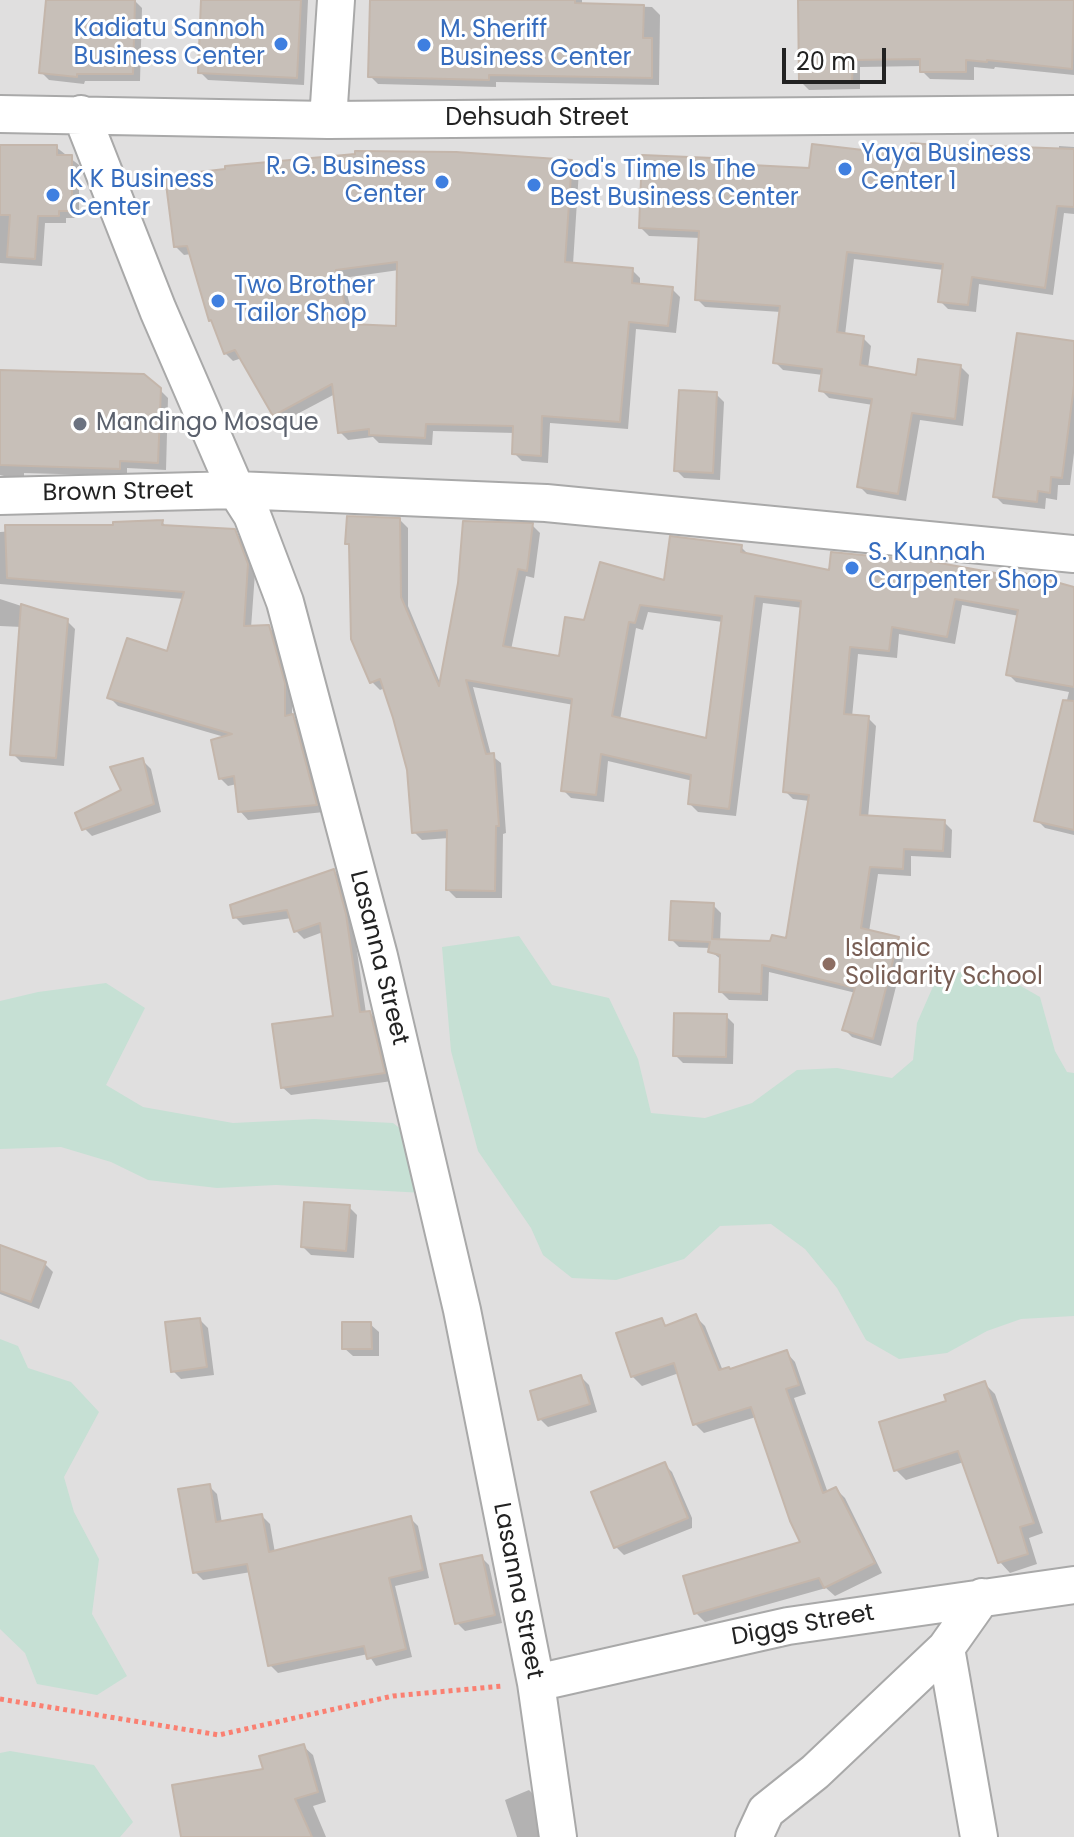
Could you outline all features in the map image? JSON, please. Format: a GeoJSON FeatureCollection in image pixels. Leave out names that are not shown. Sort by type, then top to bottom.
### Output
{"type":"FeatureCollection","features":[{"type":"Feature","properties":{"kind":"street"},"geometry":{"type":"LineString","coordinates":[[328,120],[336,0]]}},
{"type":"Feature","properties":{"kind":"street","name":"Dehsuah Street"},"geometry":{"type":"LineString","coordinates":[[0,114],[328,120],[1074,114]]}},
{"type":"Feature","properties":{"kind":"street","name":"Lasanna Street"},"geometry":{"type":"LineString","coordinates":[[81,114],[158,310],[236,490],[252,515],[285,602],[379,956],[462,1310],[536,1683],[558,1837]]}},
{"type":"Feature","properties":{"kind":"street","name":"Brown Street"},"geometry":{"type":"LineString","coordinates":[[0,496],[236,490],[546,503],[1074,554]]}},
{"type":"Feature","properties":{"kind":"street","name":"Diggs Street"},"geometry":{"type":"LineString","coordinates":[[536,1683],[788,1626],[1074,1585]]}},
{"type":"Feature","properties":{"kind":"street"},"geometry":{"type":"LineString","coordinates":[[754,1837],[766,1811],[815,1772],[946,1648],[982,1597]]}},
{"type":"Feature","properties":{"kind":"street"},"geometry":{"type":"LineString","coordinates":[[946,1648],[979,1837]]}},
{"type":"Feature","properties":{"kind":"path"},"geometry":{"type":"LineString","coordinates":[[0,1699],[219,1735],[393,1696],[536,1683]]}},
{"type":"Feature","properties":{"kind":"shaded area"},"geometry":{"type":"Polygon","coordinates":[[[0,0],[1074,0],[1074,1837],[0,1837],[0,0]]]}},
{"type":"Feature","properties":{"kind":"green space"},"geometry":{"type":"Polygon","coordinates":[[[519,936],[552,985],[609,998],[638,1059],[651,1113],[705,1118],[752,1103],[797,1070],[837,1068],[892,1078],[913,1060],[917,1023],[935,982],[968,969],[1012,981],[1040,997],[1055,1051],[1067,1072],[1074,1073],[1074,1316],[1021,1319],[987,1331],[947,1353],[899,1359],[866,1340],[837,1288],[805,1249],[771,1224],[720,1226],[684,1259],[616,1280],[572,1278],[543,1255],[531,1228],[478,1151],[451,1051],[442,947],[519,936]]]}},
{"type":"Feature","properties":{"kind":"green space"},"geometry":{"type":"Polygon","coordinates":[[[106,983],[145,1008],[106,1085],[143,1107],[233,1123],[314,1119],[393,1123],[438,1158],[424,1193],[276,1185],[217,1188],[148,1180],[111,1162],[61,1147],[0,1149],[0,1001],[38,992],[106,983]]]}},
{"type":"Feature","properties":{"kind":"green space"},"geometry":{"type":"Polygon","coordinates":[[[0,1339],[18,1346],[28,1368],[71,1382],[99,1412],[64,1477],[74,1512],[99,1559],[92,1614],[127,1676],[97,1695],[37,1684],[25,1653],[0,1629],[0,1339]]]}},
{"type":"Feature","properties":{"kind":"green space"},"geometry":{"type":"Polygon","coordinates":[[[10,1751],[94,1765],[133,1822],[120,1837],[0,1837],[0,1753],[10,1751]]]}},
{"type":"Feature","properties":{"kind":"building"},"geometry":{"type":"Polygon","coordinates":[[[46,0],[135,0],[133,74],[77,74],[77,77],[39,73],[46,0]]]}},
{"type":"Feature","properties":{"kind":"building"},"geometry":{"type":"Polygon","coordinates":[[[201,0],[301,0],[297,78],[198,73],[201,0]]]}},
{"type":"Feature","properties":{"kind":"building"},"geometry":{"type":"Polygon","coordinates":[[[370,0],[575,0],[575,3],[644,5],[643,38],[652,38],[652,78],[489,75],[489,80],[368,77],[370,0]]]}},
{"type":"Feature","properties":{"kind":"building"},"geometry":{"type":"Polygon","coordinates":[[[798,0],[1074,0],[1072,69],[966,60],[966,72],[920,72],[920,59],[853,60],[852,82],[799,82],[798,0]]]}},
{"type":"Feature","properties":{"kind":"building"},"geometry":{"type":"Polygon","coordinates":[[[911,143],[1074,149],[1074,207],[1057,206],[1045,288],[972,277],[968,305],[938,302],[943,264],[847,252],[837,332],[864,336],[860,365],[916,375],[918,359],[961,365],[955,419],[912,413],[898,494],[857,487],[872,399],[819,391],[822,369],[773,363],[780,306],[695,300],[699,231],[639,228],[642,155],[713,158],[712,163],[809,168],[812,144],[910,151],[911,143]]]}},
{"type":"Feature","properties":{"kind":"building"},"geometry":{"type":"Polygon","coordinates":[[[0,145],[57,145],[57,155],[72,155],[72,211],[59,211],[59,216],[38,216],[35,259],[7,257],[10,215],[0,215],[0,145]]]}},
{"type":"Feature","properties":{"kind":"building"},"geometry":{"type":"Polygon","coordinates":[[[355,151],[456,152],[572,160],[565,262],[633,268],[632,283],[673,287],[668,326],[629,322],[620,422],[542,416],[541,456],[512,454],[513,426],[426,424],[425,438],[369,435],[369,429],[338,433],[332,384],[273,416],[235,350],[224,354],[209,321],[187,246],[174,247],[165,176],[225,169],[225,166],[355,154],[355,151]],[[397,262],[336,270],[350,324],[396,326],[397,262]]]}},
{"type":"Feature","properties":{"kind":"building"},"geometry":{"type":"Polygon","coordinates":[[[1017,333],[1074,341],[1074,386],[1062,478],[1051,477],[1050,493],[1038,491],[1037,502],[993,497],[1017,333]]]}},
{"type":"Feature","properties":{"kind":"building","name":"Mandingo Mosque"},"geometry":{"type":"Polygon","coordinates":[[[0,370],[144,374],[161,388],[158,463],[120,461],[120,469],[0,465],[0,370]]]}},
{"type":"Feature","properties":{"kind":"building"},"geometry":{"type":"Polygon","coordinates":[[[679,390],[717,392],[713,473],[674,471],[679,390]]]}},
{"type":"Feature","properties":{"kind":"building"},"geometry":{"type":"Polygon","coordinates":[[[347,516],[400,518],[401,597],[439,686],[458,583],[463,521],[533,523],[527,571],[518,569],[503,646],[559,656],[565,617],[584,620],[600,562],[664,580],[670,536],[742,545],[741,552],[829,570],[831,552],[934,562],[1012,576],[1013,570],[1074,587],[1074,687],[1006,675],[1018,610],[955,599],[947,637],[892,627],[889,651],[850,647],[844,714],[869,716],[860,815],[945,820],[943,851],[904,849],[903,869],[870,867],[861,928],[899,937],[873,1039],[842,1030],[855,988],[762,965],[761,994],[719,992],[720,955],[708,952],[710,942],[669,940],[671,901],[714,903],[712,939],[770,941],[772,935],[786,938],[809,795],[783,792],[801,601],[755,596],[729,809],[688,804],[691,775],[601,754],[596,795],[561,791],[572,699],[466,680],[486,754],[494,753],[499,826],[496,826],[495,891],[446,890],[447,830],[412,833],[407,770],[393,718],[380,679],[370,683],[351,639],[349,544],[345,544],[347,516]],[[640,605],[635,623],[629,622],[612,716],[706,738],[722,616],[640,605]]]}},
{"type":"Feature","properties":{"kind":"building"},"geometry":{"type":"Polygon","coordinates":[[[163,520],[162,525],[235,529],[248,564],[244,626],[269,625],[285,683],[285,716],[293,714],[317,805],[238,812],[234,776],[219,779],[211,740],[232,734],[107,698],[127,638],[167,651],[184,592],[7,578],[5,525],[113,525],[113,522],[163,520]]]}},
{"type":"Feature","properties":{"kind":"building"},"geometry":{"type":"Polygon","coordinates":[[[21,604],[68,619],[56,758],[10,755],[21,604]]]}},
{"type":"Feature","properties":{"kind":"building"},"geometry":{"type":"Polygon","coordinates":[[[1063,700],[1074,701],[1074,830],[1034,821],[1063,700]]]}},
{"type":"Feature","properties":{"kind":"building"},"geometry":{"type":"Polygon","coordinates":[[[143,758],[154,804],[82,830],[75,813],[121,790],[110,767],[143,758]]]}},
{"type":"Feature","properties":{"kind":"building"},"geometry":{"type":"Polygon","coordinates":[[[334,869],[346,914],[360,1012],[370,1011],[385,1073],[281,1088],[272,1024],[333,1016],[320,923],[294,932],[287,910],[233,918],[230,905],[334,869]]]}},
{"type":"Feature","properties":{"kind":"building"},"geometry":{"type":"Polygon","coordinates":[[[674,1013],[727,1014],[726,1057],[673,1056],[674,1013]]]}},
{"type":"Feature","properties":{"kind":"building"},"geometry":{"type":"Polygon","coordinates":[[[304,1202],[350,1205],[346,1251],[301,1247],[304,1202]]]}},
{"type":"Feature","properties":{"kind":"building"},"geometry":{"type":"Polygon","coordinates":[[[0,1245],[46,1262],[31,1302],[0,1291],[0,1245]]]}},
{"type":"Feature","properties":{"kind":"building"},"geometry":{"type":"Polygon","coordinates":[[[696,1314],[719,1370],[787,1350],[799,1385],[786,1389],[823,1493],[836,1487],[875,1563],[824,1588],[819,1578],[694,1614],[683,1576],[800,1542],[751,1407],[693,1425],[674,1363],[631,1377],[616,1333],[662,1318],[665,1326],[696,1314]]]}},
{"type":"Feature","properties":{"kind":"building"},"geometry":{"type":"Polygon","coordinates":[[[200,1318],[207,1367],[171,1372],[165,1322],[200,1318]]]}},
{"type":"Feature","properties":{"kind":"building"},"geometry":{"type":"Polygon","coordinates":[[[342,1322],[371,1322],[372,1349],[342,1349],[342,1322]]]}},
{"type":"Feature","properties":{"kind":"building"},"geometry":{"type":"Polygon","coordinates":[[[581,1375],[590,1404],[538,1420],[530,1391],[581,1375]]]}},
{"type":"Feature","properties":{"kind":"building"},"geometry":{"type":"Polygon","coordinates":[[[985,1381],[1034,1523],[1020,1527],[1028,1554],[998,1563],[958,1451],[894,1471],[879,1422],[946,1401],[944,1395],[985,1381]]]}},
{"type":"Feature","properties":{"kind":"building"},"geometry":{"type":"Polygon","coordinates":[[[665,1462],[688,1518],[614,1548],[591,1492],[665,1462]]]}},
{"type":"Feature","properties":{"kind":"building"},"geometry":{"type":"Polygon","coordinates":[[[210,1484],[216,1522],[262,1514],[269,1552],[411,1516],[423,1570],[389,1578],[406,1649],[367,1659],[364,1646],[268,1666],[247,1564],[193,1573],[178,1489],[210,1484]]]}},
{"type":"Feature","properties":{"kind":"building"},"geometry":{"type":"Polygon","coordinates":[[[482,1555],[495,1615],[455,1624],[440,1564],[482,1555]]]}},
{"type":"Feature","properties":{"kind":"building"},"geometry":{"type":"Polygon","coordinates":[[[304,1744],[318,1792],[295,1799],[312,1837],[181,1837],[172,1785],[263,1769],[259,1756],[304,1744]]]}},
{"type":"Feature","properties":{"kind":"place","name":"Kadiatu Sannoh Business Center"},"geometry":{"type":"Point","coordinates":[281,44]}},
{"type":"Feature","properties":{"kind":"place","name":"M. Sheriff Business Center"},"geometry":{"type":"Point","coordinates":[424,45]}},
{"type":"Feature","properties":{"kind":"place","name":"Yaya Business Center 1"},"geometry":{"type":"Point","coordinates":[845,169]}},
{"type":"Feature","properties":{"kind":"place","name":"R. G. Business Center"},"geometry":{"type":"Point","coordinates":[442,182]}},
{"type":"Feature","properties":{"kind":"place","name":"God's Time Is The Best Business Center"},"geometry":{"type":"Point","coordinates":[534,185]}},
{"type":"Feature","properties":{"kind":"place","name":"K K Business Center"},"geometry":{"type":"Point","coordinates":[53,195]}},
{"type":"Feature","properties":{"kind":"place","name":"Two Brother Tailor Shop"},"geometry":{"type":"Point","coordinates":[218,301]}},
{"type":"Feature","properties":{"kind":"place","name":"Mandingo Mosque"},"geometry":{"type":"Point","coordinates":[80,424]}},
{"type":"Feature","properties":{"kind":"place","name":"S. Kunnah Carpenter Shop"},"geometry":{"type":"Point","coordinates":[852,568]}},
{"type":"Feature","properties":{"kind":"place","name":"Islamic Solidarity School"},"geometry":{"type":"Point","coordinates":[829,964]}}]}
